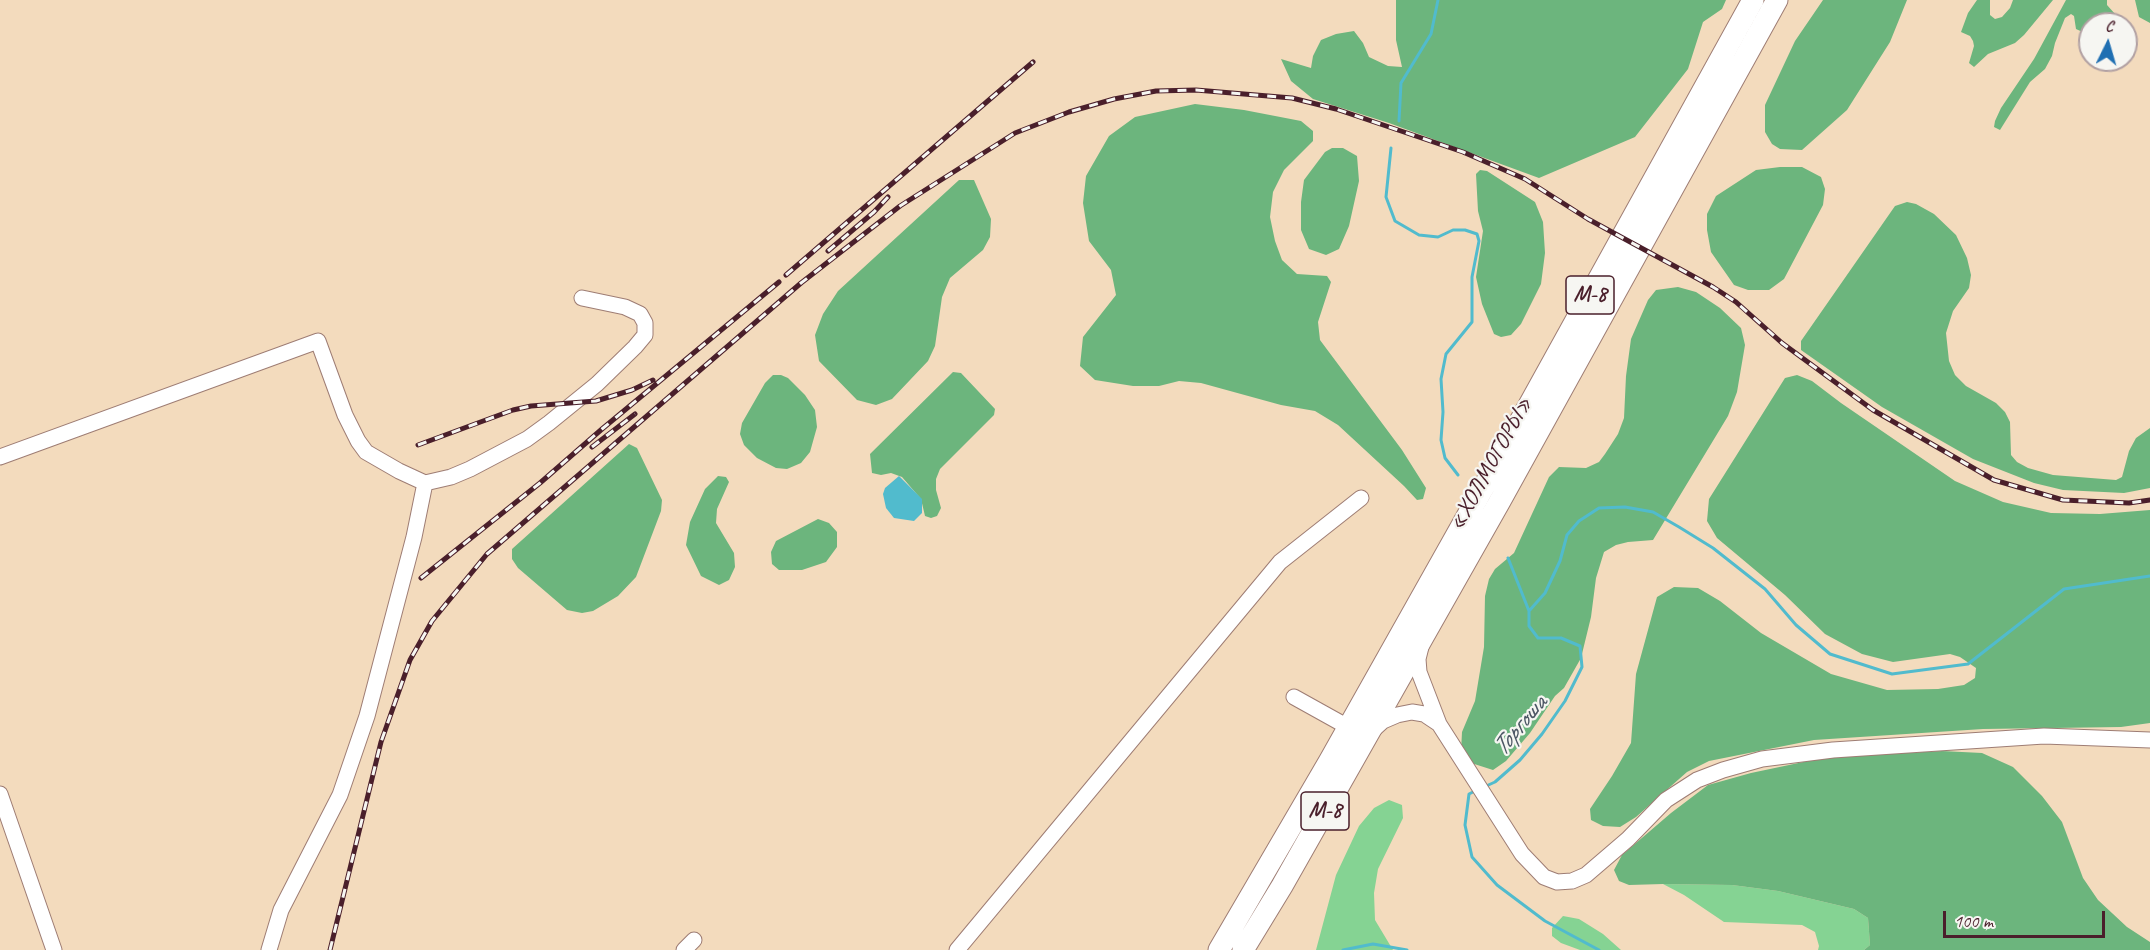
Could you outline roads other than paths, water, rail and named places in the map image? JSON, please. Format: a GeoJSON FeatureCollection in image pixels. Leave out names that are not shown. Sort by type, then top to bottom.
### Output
{"type":"FeatureCollection","features":[{"type":"Feature","properties":{"kind":"highway","name":"«ХОЛМОГОРЫ»"},"geometry":{"type":"LineString","coordinates":[[1348,727],[1754,0]]}},
{"type":"Feature","properties":{"kind":"highway","name":"«ХОЛМОГОРЫ»"},"geometry":{"type":"LineString","coordinates":[[1243,950],[1288,876],[1500,501],[1777,0]]}},
{"type":"Feature","properties":{"kind":"highway","name":"М-8"},"geometry":{"type":"LineString","coordinates":[[1219,950],[1348,727]]}},
{"type":"Feature","properties":{"kind":"street"},"geometry":{"type":"LineString","coordinates":[[0,457],[318,341],[345,415],[366,452],[424,483],[451,477],[527,439],[597,384],[645,335],[645,323],[640,315],[625,306],[582,298]]}},
{"type":"Feature","properties":{"kind":"street"},"geometry":{"type":"LineString","coordinates":[[269,950],[281,910],[340,795],[367,716],[414,537],[424,483]]}},
{"type":"Feature","properties":{"kind":"street"},"geometry":{"type":"LineString","coordinates":[[957,950],[1280,562],[1361,498]]}},
{"type":"Feature","properties":{"kind":"street"},"geometry":{"type":"LineString","coordinates":[[1424,635],[1418,659],[1419,672],[1439,724],[1522,854],[1544,877],[1557,882],[1572,881],[1586,875],[1628,839],[1666,801],[1697,780],[1762,759],[1888,745],[2044,736],[2150,740]]}},
{"type":"Feature","properties":{"kind":"street"},"geometry":{"type":"LineString","coordinates":[[1294,697],[1348,727]]}},
{"type":"Feature","properties":{"kind":"street"},"geometry":{"type":"LineString","coordinates":[[1368,735],[1383,721],[1412,712],[1424,714],[1439,724]]}},
{"type":"Feature","properties":{"kind":"street"},"geometry":{"type":"LineString","coordinates":[[0,794],[54,950]]}},
{"type":"Feature","properties":{"kind":"water"},"geometry":{"type":"Polygon","coordinates":[[[899,476],[922,499],[922,513],[914,521],[894,518],[886,508],[883,494],[885,488],[899,476]]]}},
{"type":"Feature","properties":{"kind":"waterway","name":"Торгоша"},"geometry":{"type":"LineString","coordinates":[[1399,121],[1401,83],[1431,34],[1438,0]]}},
{"type":"Feature","properties":{"kind":"waterway","name":"Торгоша"},"geometry":{"type":"LineString","coordinates":[[1391,148],[1386,197],[1395,221],[1419,235],[1438,237],[1453,230],[1465,230],[1477,234],[1479,241],[1472,277],[1472,322],[1446,354],[1441,379],[1443,412],[1441,440],[1445,458],[1458,475]]}},
{"type":"Feature","properties":{"kind":"waterway"},"geometry":{"type":"LineString","coordinates":[[1529,611],[1545,593],[1560,561],[1567,535],[1579,521],[1599,508],[1625,507],[1653,512],[1713,548],[1765,589],[1796,625],[1830,654],[1892,674],[1968,664],[2064,589],[2150,576]]}},
{"type":"Feature","properties":{"kind":"waterway","name":"Торгоша"},"geometry":{"type":"LineString","coordinates":[[1484,787],[1495,782],[1520,760],[1542,734],[1565,701],[1582,667],[1580,646],[1561,638],[1538,638],[1529,626],[1529,611],[1508,558]]}},
{"type":"Feature","properties":{"kind":"waterway","name":"Торгоша"},"geometry":{"type":"LineString","coordinates":[[1475,791],[1469,794],[1465,825],[1472,857],[1497,885],[1545,921],[1599,950]]}},
{"type":"Feature","properties":{"kind":"waterway"},"geometry":{"type":"LineString","coordinates":[[1343,950],[1373,944],[1407,950]]}},
{"type":"Feature","properties":{"kind":"railway"},"geometry":{"type":"LineString","coordinates":[[786,275],[1033,62]]}},
{"type":"Feature","properties":{"kind":"railway"},"geometry":{"type":"LineString","coordinates":[[330,950],[381,742],[410,660],[432,621],[487,554],[801,283],[900,206],[1015,133],[1069,112],[1114,99],[1156,91],[1196,90],[1292,98],[1336,109],[1463,152],[1525,179],[1588,219],[1713,287],[1736,302],[1782,343],[1873,410],[1994,480],[2063,500],[2129,503],[2150,500]]}},
{"type":"Feature","properties":{"kind":"railway"},"geometry":{"type":"LineString","coordinates":[[828,251],[888,197]]}},
{"type":"Feature","properties":{"kind":"railway"},"geometry":{"type":"LineString","coordinates":[[421,578],[540,483],[779,282]]}},
{"type":"Feature","properties":{"kind":"railway"},"geometry":{"type":"LineString","coordinates":[[418,445],[513,410],[531,406],[596,401],[632,390],[653,380]]}},
{"type":"Feature","properties":{"kind":"railway"},"geometry":{"type":"LineString","coordinates":[[592,447],[635,414]]}}]}
